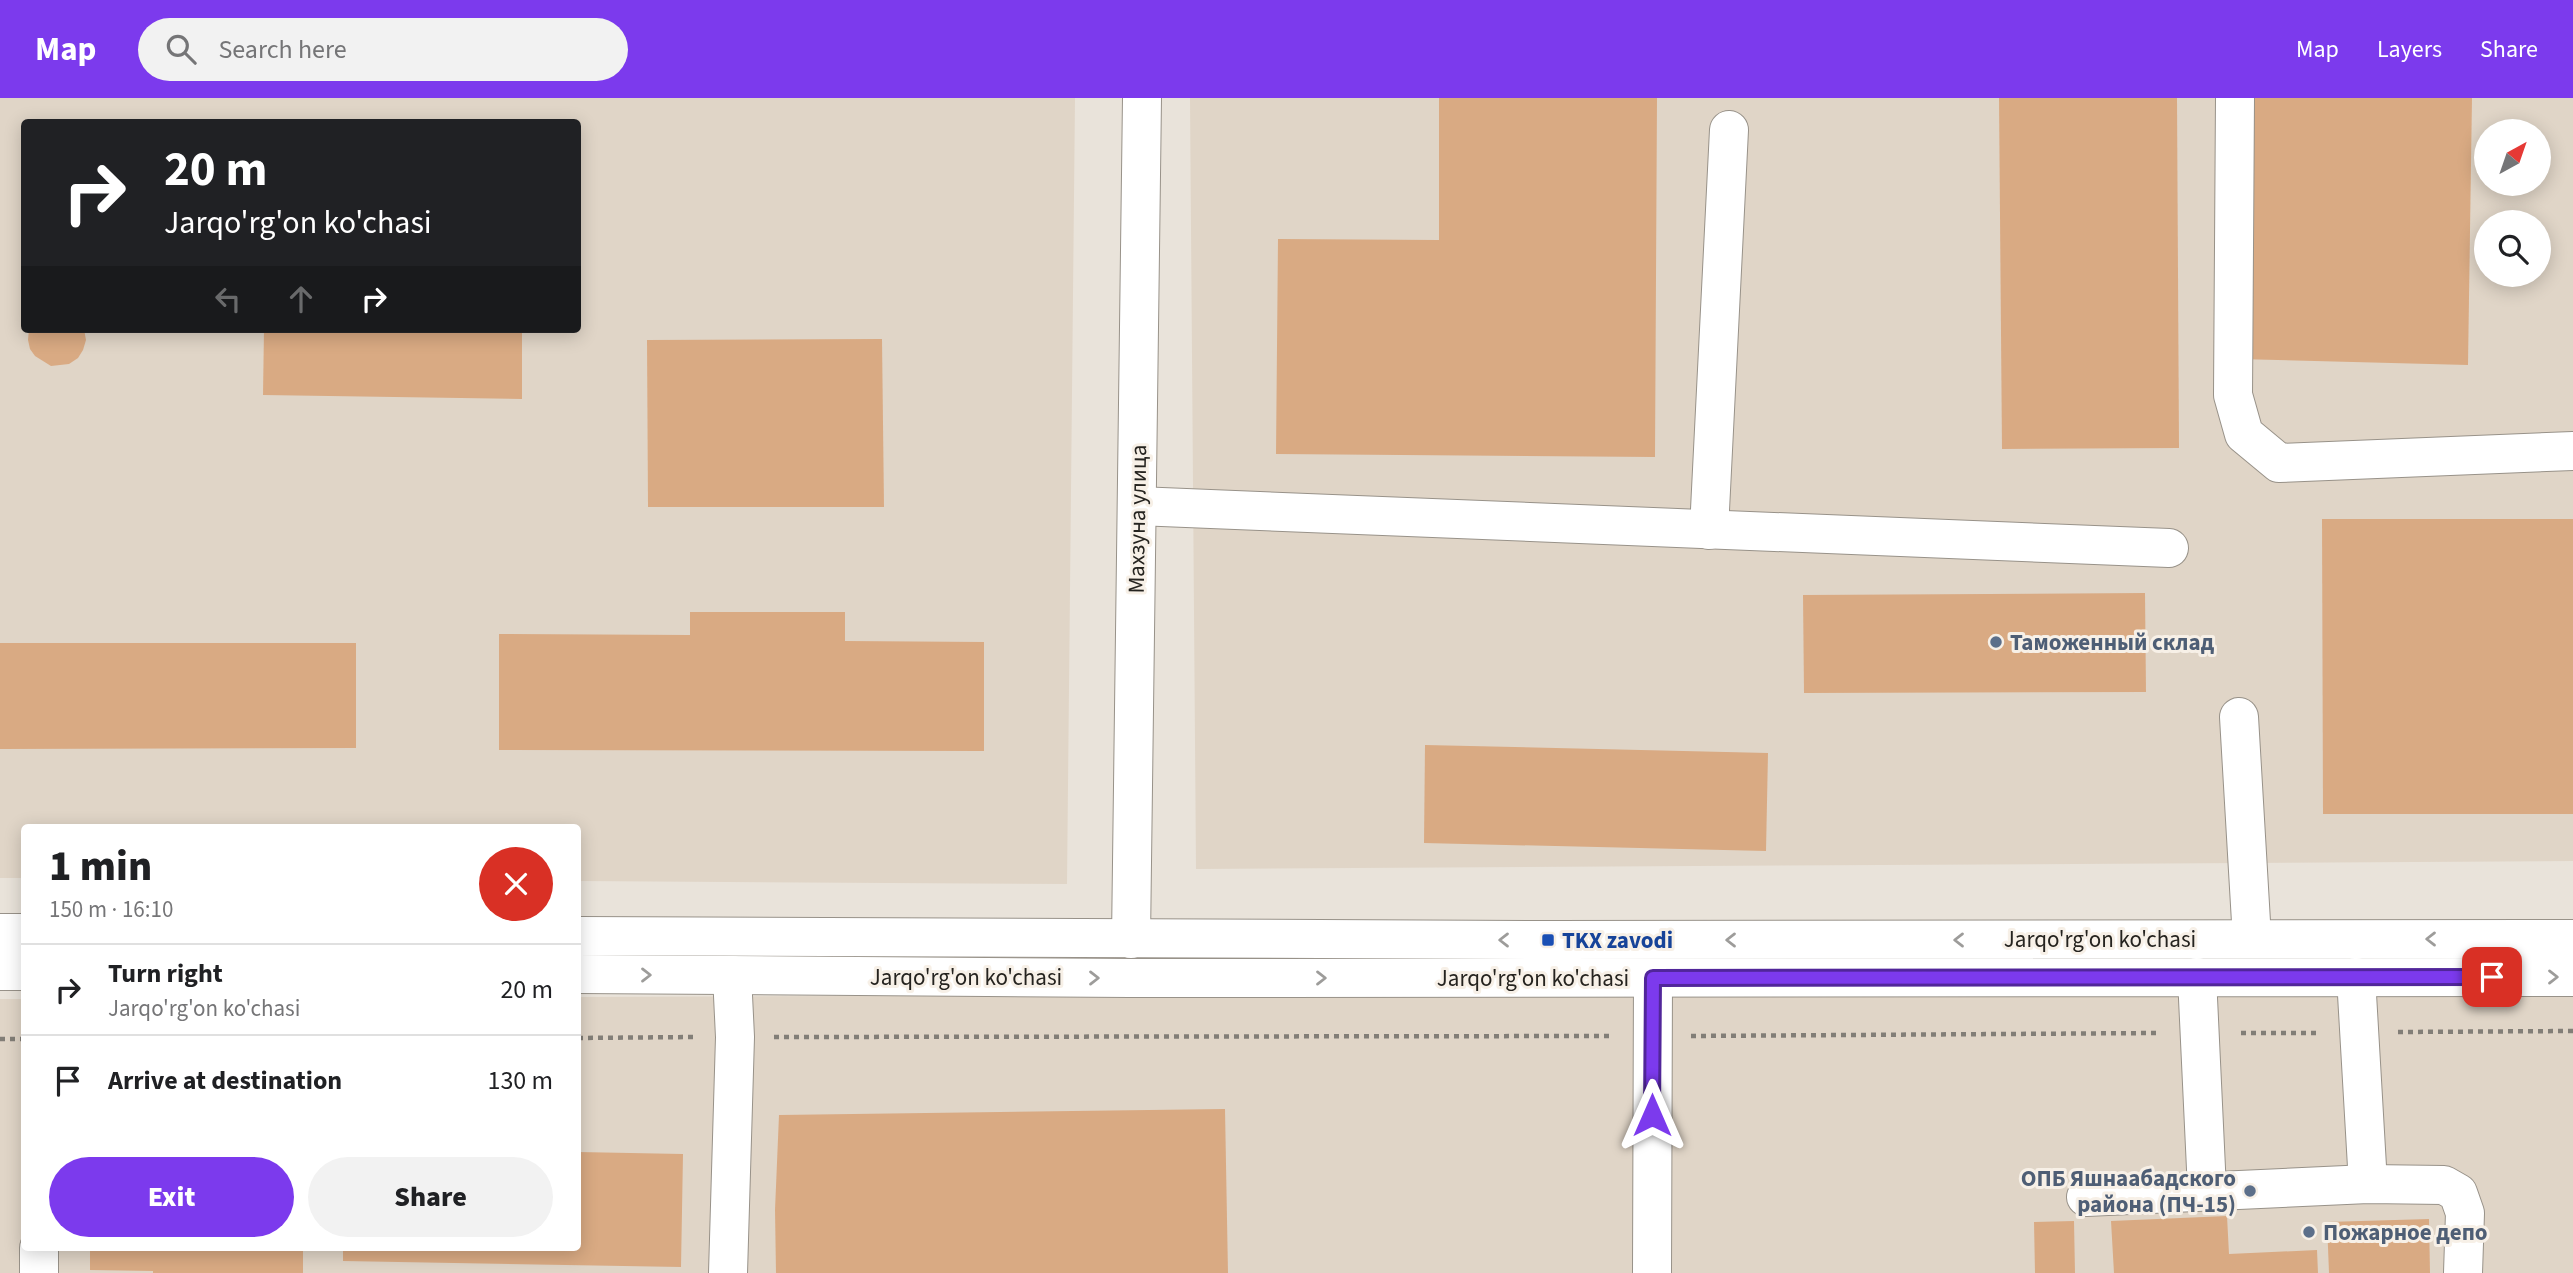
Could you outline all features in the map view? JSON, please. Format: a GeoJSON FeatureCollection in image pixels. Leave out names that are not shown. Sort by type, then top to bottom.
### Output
{"type":"FeatureCollection","features":[{"type":"Feature","properties":{"kind":"main road","name":"Махзуна улица"},"geometry":{"type":"LineString","coordinates":[[1131,978],[1142,98]]}},
{"type":"Feature","properties":{"kind":"main road"},"geometry":{"type":"LineString","coordinates":[[2235,98],[2233,395],[2244,434],[2279,463],[2573,452]]}},
{"type":"Feature","properties":{"kind":"main road"},"geometry":{"type":"LineString","coordinates":[[1709,530],[1729,130]]}},
{"type":"Feature","properties":{"kind":"main road"},"geometry":{"type":"LineString","coordinates":[[1137,506],[2169,548]]}},
{"type":"Feature","properties":{"kind":"main road"},"geometry":{"type":"LineString","coordinates":[[2239,717],[2252,939]]}},
{"type":"Feature","properties":{"kind":"main road"},"geometry":{"type":"LineString","coordinates":[[0,933],[21,933]]}},
{"type":"Feature","properties":{"kind":"main road","name":"Jarqo'rg'on ko'chasi"},"geometry":{"type":"LineString","coordinates":[[581,936],[1131,939],[2573,939]]}},
{"type":"Feature","properties":{"kind":"main road"},"geometry":{"type":"LineString","coordinates":[[0,971],[21,971]]}},
{"type":"Feature","properties":{"kind":"main road","name":"Jarqo'rg'on ko'chasi"},"geometry":{"type":"LineString","coordinates":[[581,974],[1131,978],[2573,977]]}},
{"type":"Feature","properties":{"kind":"main road"},"geometry":{"type":"LineString","coordinates":[[729,1273],[736,1037],[732,975]]}},
{"type":"Feature","properties":{"kind":"main road"},"geometry":{"type":"LineString","coordinates":[[2197,977],[2207,1190]]}},
{"type":"Feature","properties":{"kind":"main road"},"geometry":{"type":"LineString","coordinates":[[2356,977],[2368,1184]]}},
{"type":"Feature","properties":{"kind":"main road"},"geometry":{"type":"LineString","coordinates":[[1652,1273],[1653,978]]}},
{"type":"Feature","properties":{"kind":"main road"},"geometry":{"type":"LineString","coordinates":[[2087,1197],[2368,1184],[2444,1185],[2458,1194],[2465,1213],[2463,1273]]}},
{"type":"Feature","properties":{"kind":"main road"},"geometry":{"type":"LineString","coordinates":[[38,1251],[39,1273]]}},
{"type":"Feature","properties":{"kind":"path"},"geometry":{"type":"LineString","coordinates":[[2392,1032],[2573,1031]]}},
{"type":"Feature","properties":{"kind":"path"},"geometry":{"type":"LineString","coordinates":[[2238,1033],[2322,1032]]}},
{"type":"Feature","properties":{"kind":"path"},"geometry":{"type":"LineString","coordinates":[[581,1038],[2168,1033]]}},
{"type":"Feature","properties":{"kind":"path"},"geometry":{"type":"LineString","coordinates":[[0,1039],[21,1039]]}},
{"type":"Feature","properties":{"kind":"shaded area"},"geometry":{"type":"Polygon","coordinates":[[[0,98],[1075,98],[1067,884],[581,881],[581,824],[21,824],[21,878],[0,878],[0,98]]]}},
{"type":"Feature","properties":{"kind":"shaded area"},"geometry":{"type":"Polygon","coordinates":[[[1190,98],[2573,98],[2573,861],[1196,869],[1190,98]]]}},
{"type":"Feature","properties":{"kind":"shaded area"},"geometry":{"type":"Polygon","coordinates":[[[2573,990],[2573,1273],[0,1273],[0,999],[21,999],[21,1251],[581,1251],[581,997],[2573,990]]]}},
{"type":"Feature","properties":{"kind":"building"},"geometry":{"type":"Polygon","coordinates":[[[1439,98],[1657,98],[1655,457],[1276,454],[1278,239],[1439,240],[1439,98]]]}},
{"type":"Feature","properties":{"kind":"building"},"geometry":{"type":"Polygon","coordinates":[[[1999,98],[2177,98],[2179,448],[2002,449],[1999,98]]]}},
{"type":"Feature","properties":{"kind":"building"},"geometry":{"type":"Polygon","coordinates":[[[2242,98],[2472,98],[2468,365],[2237,359],[2242,98]]]}},
{"type":"Feature","properties":{"kind":"building"},"geometry":{"type":"Polygon","coordinates":[[[29,333],[85,333],[86,340],[78,358],[69,364],[51,366],[35,356],[28,340],[29,333]]]}},
{"type":"Feature","properties":{"kind":"building"},"geometry":{"type":"Polygon","coordinates":[[[264,333],[522,333],[522,399],[263,395],[264,333]]]}},
{"type":"Feature","properties":{"kind":"building"},"geometry":{"type":"Polygon","coordinates":[[[882,339],[884,507],[648,507],[647,340],[882,339]]]}},
{"type":"Feature","properties":{"kind":"building"},"geometry":{"type":"Polygon","coordinates":[[[2322,519],[2573,519],[2573,814],[2323,814],[2322,519]]]}},
{"type":"Feature","properties":{"kind":"building"},"geometry":{"type":"Polygon","coordinates":[[[2145,593],[2146,692],[1804,693],[1803,595],[2145,593]]]}},
{"type":"Feature","properties":{"kind":"building"},"geometry":{"type":"Polygon","coordinates":[[[690,612],[845,612],[845,641],[984,642],[984,751],[499,750],[499,634],[690,635],[690,612]]]}},
{"type":"Feature","properties":{"kind":"building"},"geometry":{"type":"Polygon","coordinates":[[[0,643],[356,643],[356,748],[0,749],[0,643]]]}},
{"type":"Feature","properties":{"kind":"building"},"geometry":{"type":"Polygon","coordinates":[[[1425,745],[1768,753],[1766,851],[1424,843],[1425,745]]]}},
{"type":"Feature","properties":{"kind":"building"},"geometry":{"type":"Polygon","coordinates":[[[1225,1109],[1228,1273],[776,1273],[775,1210],[779,1115],[1225,1109]]]}},
{"type":"Feature","properties":{"kind":"building"},"geometry":{"type":"Polygon","coordinates":[[[581,1152],[683,1154],[681,1267],[343,1261],[343,1251],[581,1251],[581,1152]]]}},
{"type":"Feature","properties":{"kind":"building"},"geometry":{"type":"Polygon","coordinates":[[[2227,1216],[2229,1254],[2317,1250],[2318,1273],[2114,1273],[2111,1221],[2227,1216]]]}},
{"type":"Feature","properties":{"kind":"building"},"geometry":{"type":"Polygon","coordinates":[[[2429,1219],[2430,1273],[2329,1273],[2327,1222],[2429,1219]]]}},
{"type":"Feature","properties":{"kind":"building"},"geometry":{"type":"Polygon","coordinates":[[[2074,1221],[2075,1273],[2035,1273],[2034,1222],[2074,1221]]]}},
{"type":"Feature","properties":{"kind":"building"},"geometry":{"type":"Polygon","coordinates":[[[90,1251],[303,1251],[303,1273],[153,1273],[90,1270],[90,1251]]]}},
{"type":"Feature","properties":{"kind":"place","name":"Таможенный склад"},"geometry":{"type":"Point","coordinates":[1996,642]}},
{"type":"Feature","properties":{"kind":"place","name":"TKX zavodi"},"geometry":{"type":"Point","coordinates":[1548,940]}},
{"type":"Feature","properties":{"kind":"place","name":"ОПБ Яшнаабадского района (ПЧ-15)"},"geometry":{"type":"Point","coordinates":[2250,1191]}},
{"type":"Feature","properties":{"kind":"place","name":"Пожарное депо"},"geometry":{"type":"Point","coordinates":[2309,1232]}},
{"type":"Feature","properties":{"kind":"route"},"geometry":{"type":"LineString","coordinates":[[1652,1115],[1653,978],[2492,977]]}}]}
